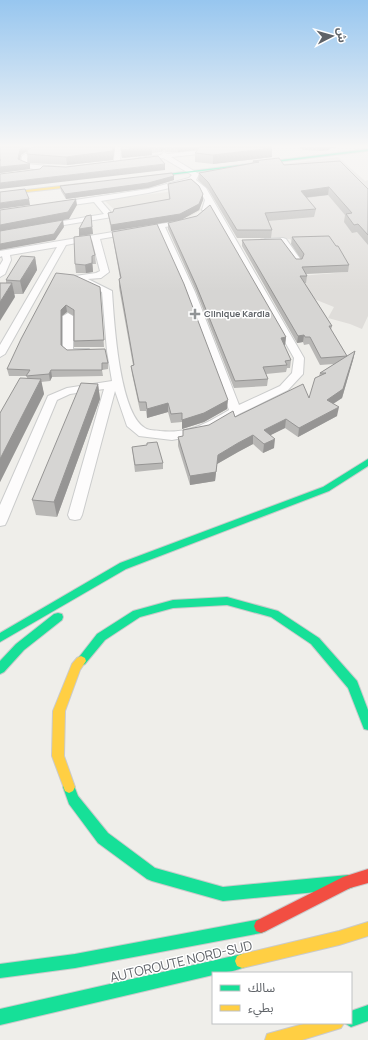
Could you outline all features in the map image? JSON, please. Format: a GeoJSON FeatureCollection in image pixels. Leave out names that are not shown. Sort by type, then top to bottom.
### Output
{"type":"FeatureCollection","features":[{"type":"Feature","properties":{"kind":"main road"},"geometry":{"type":"LineString","coordinates":[[0,638],[123,566],[326,489],[368,462]]}},
{"type":"Feature","properties":{"kind":"main road"},"geometry":{"type":"LineString","coordinates":[[0,669],[20,648],[123,566]]}},
{"type":"Feature","properties":{"kind":"main road"},"geometry":{"type":"LineString","coordinates":[[348,882],[223,894],[152,874],[102,838],[73,800],[58,756],[59,711],[76,667],[102,637],[137,614],[173,604],[227,601],[274,614],[315,641],[353,685],[368,725]]}},
{"type":"Feature","properties":{"kind":"main road"},"geometry":{"type":"LineString","coordinates":[[0,971],[75,961],[264,925],[348,882],[368,876]]}},
{"type":"Feature","properties":{"kind":"main road","name":"AUTOROUTE NORD-SUD"},"geometry":{"type":"LineString","coordinates":[[0,1017],[339,938],[368,929]]}},
{"type":"Feature","properties":{"kind":"main road"},"geometry":{"type":"LineString","coordinates":[[352,1019],[368,1013]]}},
{"type":"Feature","properties":{"kind":"main road"},"geometry":{"type":"LineString","coordinates":[[273,1040],[332,1024]]}},
{"type":"Feature","properties":{"kind":"street"},"geometry":{"type":"LineString","coordinates":[[52,206],[119,196]]}},
{"type":"Feature","properties":{"kind":"street"},"geometry":{"type":"LineString","coordinates":[[95,237],[105,272],[91,278],[72,276],[87,283],[98,285],[107,291],[105,351],[115,384],[131,423],[143,433],[172,436],[204,430],[235,411],[284,388],[297,374],[299,358],[237,243],[206,196]]}},
{"type":"Feature","properties":{"kind":"street"},"geometry":{"type":"LineString","coordinates":[[36,227],[109,215],[96,199]]}},
{"type":"Feature","properties":{"kind":"street"},"geometry":{"type":"LineString","coordinates":[[0,274],[7,260],[2,254],[183,222],[197,217],[206,210],[209,200]]}},
{"type":"Feature","properties":{"kind":"street"},"geometry":{"type":"LineString","coordinates":[[161,227],[190,292],[235,411]]}},
{"type":"Feature","properties":{"kind":"street"},"geometry":{"type":"LineString","coordinates":[[38,237],[46,246]]}},
{"type":"Feature","properties":{"kind":"street"},"geometry":{"type":"LineString","coordinates":[[256,242],[283,241],[298,262]]}},
{"type":"Feature","properties":{"kind":"street"},"geometry":{"type":"LineString","coordinates":[[0,354],[49,274],[63,243]]}},
{"type":"Feature","properties":{"kind":"street"},"geometry":{"type":"LineString","coordinates":[[68,316],[68,352],[105,351]]}},
{"type":"Feature","properties":{"kind":"street"},"geometry":{"type":"LineString","coordinates":[[75,516],[115,384]]}},
{"type":"Feature","properties":{"kind":"street"},"geometry":{"type":"LineString","coordinates":[[0,521],[52,398],[67,391],[115,384]]}},
{"type":"Feature","properties":{"kind":"shaded area"},"geometry":{"type":"Polygon","coordinates":[[[139,196],[191,196],[200,202],[201,210],[189,217],[134,228],[104,200],[139,196]]]}},
{"type":"Feature","properties":{"kind":"shaded area"},"geometry":{"type":"Polygon","coordinates":[[[247,196],[368,196],[368,316],[362,329],[328,318],[334,307],[314,299],[300,276],[347,272],[324,240],[292,241],[290,239],[262,241],[249,220],[247,196]]]}},
{"type":"Feature","properties":{"kind":"building"},"geometry":{"type":"Polygon","coordinates":[[[0,196],[28,196],[29,199],[0,203],[0,196]]]}},
{"type":"Feature","properties":{"kind":"building"},"geometry":{"type":"Polygon","coordinates":[[[170,196],[202,196],[199,204],[180,214],[111,225],[108,213],[113,212],[114,209],[170,199],[170,196]]]}},
{"type":"Feature","properties":{"kind":"building"},"geometry":{"type":"Polygon","coordinates":[[[216,196],[305,196],[316,209],[265,213],[272,230],[237,230],[216,196]]]}},
{"type":"Feature","properties":{"kind":"building"},"geometry":{"type":"Polygon","coordinates":[[[337,196],[368,196],[368,235],[358,224],[354,225],[346,214],[352,213],[337,196]]]}},
{"type":"Feature","properties":{"kind":"building"},"geometry":{"type":"Polygon","coordinates":[[[76,199],[68,212],[0,225],[0,210],[76,199]]]}},
{"type":"Feature","properties":{"kind":"building"},"geometry":{"type":"Polygon","coordinates":[[[210,205],[286,337],[281,338],[291,360],[285,361],[287,365],[263,367],[268,379],[235,381],[196,285],[168,223],[197,216],[210,205]]]}},
{"type":"Feature","properties":{"kind":"building"},"geometry":{"type":"Polygon","coordinates":[[[91,215],[92,227],[79,229],[86,216],[91,215]]]}},
{"type":"Feature","properties":{"kind":"building"},"geometry":{"type":"Polygon","coordinates":[[[63,220],[54,234],[0,244],[0,231],[63,220]]]}},
{"type":"Feature","properties":{"kind":"building"},"geometry":{"type":"Polygon","coordinates":[[[157,224],[184,284],[228,400],[204,413],[182,420],[182,413],[171,414],[168,403],[147,409],[146,402],[139,402],[131,366],[134,365],[119,279],[121,278],[112,232],[157,224]]]}},
{"type":"Feature","properties":{"kind":"building"},"geometry":{"type":"Polygon","coordinates":[[[90,235],[95,255],[92,256],[92,263],[85,265],[75,264],[74,237],[90,235]]]}},
{"type":"Feature","properties":{"kind":"building"},"geometry":{"type":"Polygon","coordinates":[[[329,236],[336,246],[338,246],[349,265],[302,267],[307,276],[300,276],[332,326],[329,326],[347,356],[321,358],[310,337],[305,337],[304,335],[298,336],[242,240],[281,239],[296,259],[302,259],[304,254],[292,237],[329,236]]]}},
{"type":"Feature","properties":{"kind":"building"},"geometry":{"type":"Polygon","coordinates":[[[21,256],[35,257],[20,281],[6,280],[21,256]]]}},
{"type":"Feature","properties":{"kind":"building"},"geometry":{"type":"Polygon","coordinates":[[[56,273],[74,275],[100,287],[104,340],[74,341],[74,310],[66,305],[61,310],[61,345],[67,350],[105,349],[108,363],[102,363],[102,370],[51,370],[49,374],[26,376],[30,370],[7,369],[21,339],[56,273]]]}},
{"type":"Feature","properties":{"kind":"building"},"geometry":{"type":"Polygon","coordinates":[[[0,283],[12,283],[0,302],[0,283]]]}},
{"type":"Feature","properties":{"kind":"building"},"geometry":{"type":"Polygon","coordinates":[[[355,351],[343,389],[327,400],[339,407],[299,428],[286,419],[264,430],[275,439],[264,444],[253,435],[218,455],[216,472],[190,476],[178,437],[183,436],[183,430],[209,425],[233,411],[235,417],[303,384],[309,398],[315,378],[326,373],[320,373],[355,351]]]}},
{"type":"Feature","properties":{"kind":"building"},"geometry":{"type":"Polygon","coordinates":[[[20,378],[41,379],[0,459],[0,413],[20,378]]]}},
{"type":"Feature","properties":{"kind":"building"},"geometry":{"type":"Polygon","coordinates":[[[81,383],[98,384],[54,502],[32,500],[81,383]]]}},
{"type":"Feature","properties":{"kind":"building"},"geometry":{"type":"Polygon","coordinates":[[[157,442],[163,463],[135,465],[132,447],[157,442]]]}},
{"type":"Feature","properties":{"kind":"traffic: fast"},"geometry":{"type":"LineString","coordinates":[[0,638],[123,566],[326,489],[368,462]]}},
{"type":"Feature","properties":{"kind":"traffic: fast"},"geometry":{"type":"LineString","coordinates":[[81,661],[101,637],[137,614],[173,604],[227,601],[274,614],[315,641],[353,685],[368,725]]}},
{"type":"Feature","properties":{"kind":"traffic: fast"},"geometry":{"type":"LineString","coordinates":[[0,669],[20,647],[58,617]]}},
{"type":"Feature","properties":{"kind":"traffic: fast"},"geometry":{"type":"LineString","coordinates":[[69,787],[73,800],[103,838],[152,874],[223,894],[348,882]]}},
{"type":"Feature","properties":{"kind":"traffic: fast"},"geometry":{"type":"LineString","coordinates":[[0,971],[75,961],[261,926]]}},
{"type":"Feature","properties":{"kind":"traffic: fast"},"geometry":{"type":"LineString","coordinates":[[0,1017],[242,961]]}},
{"type":"Feature","properties":{"kind":"traffic: fast"},"geometry":{"type":"LineString","coordinates":[[352,1019],[368,1013]]}},
{"type":"Feature","properties":{"kind":"traffic: slow"},"geometry":{"type":"LineString","coordinates":[[69,787],[58,756],[59,711],[76,667],[81,661]]}},
{"type":"Feature","properties":{"kind":"traffic: slow"},"geometry":{"type":"LineString","coordinates":[[242,961],[339,938],[368,929]]}},
{"type":"Feature","properties":{"kind":"traffic: slow"},"geometry":{"type":"LineString","coordinates":[[273,1040],[332,1024]]}},
{"type":"Feature","properties":{"kind":"traffic: jam"},"geometry":{"type":"LineString","coordinates":[[261,926],[348,882],[368,876]]}},
{"type":"Feature","properties":{"kind":"place","name":"Clinique Kardia"},"geometry":{"type":"Point","coordinates":[195,314]}}]}
